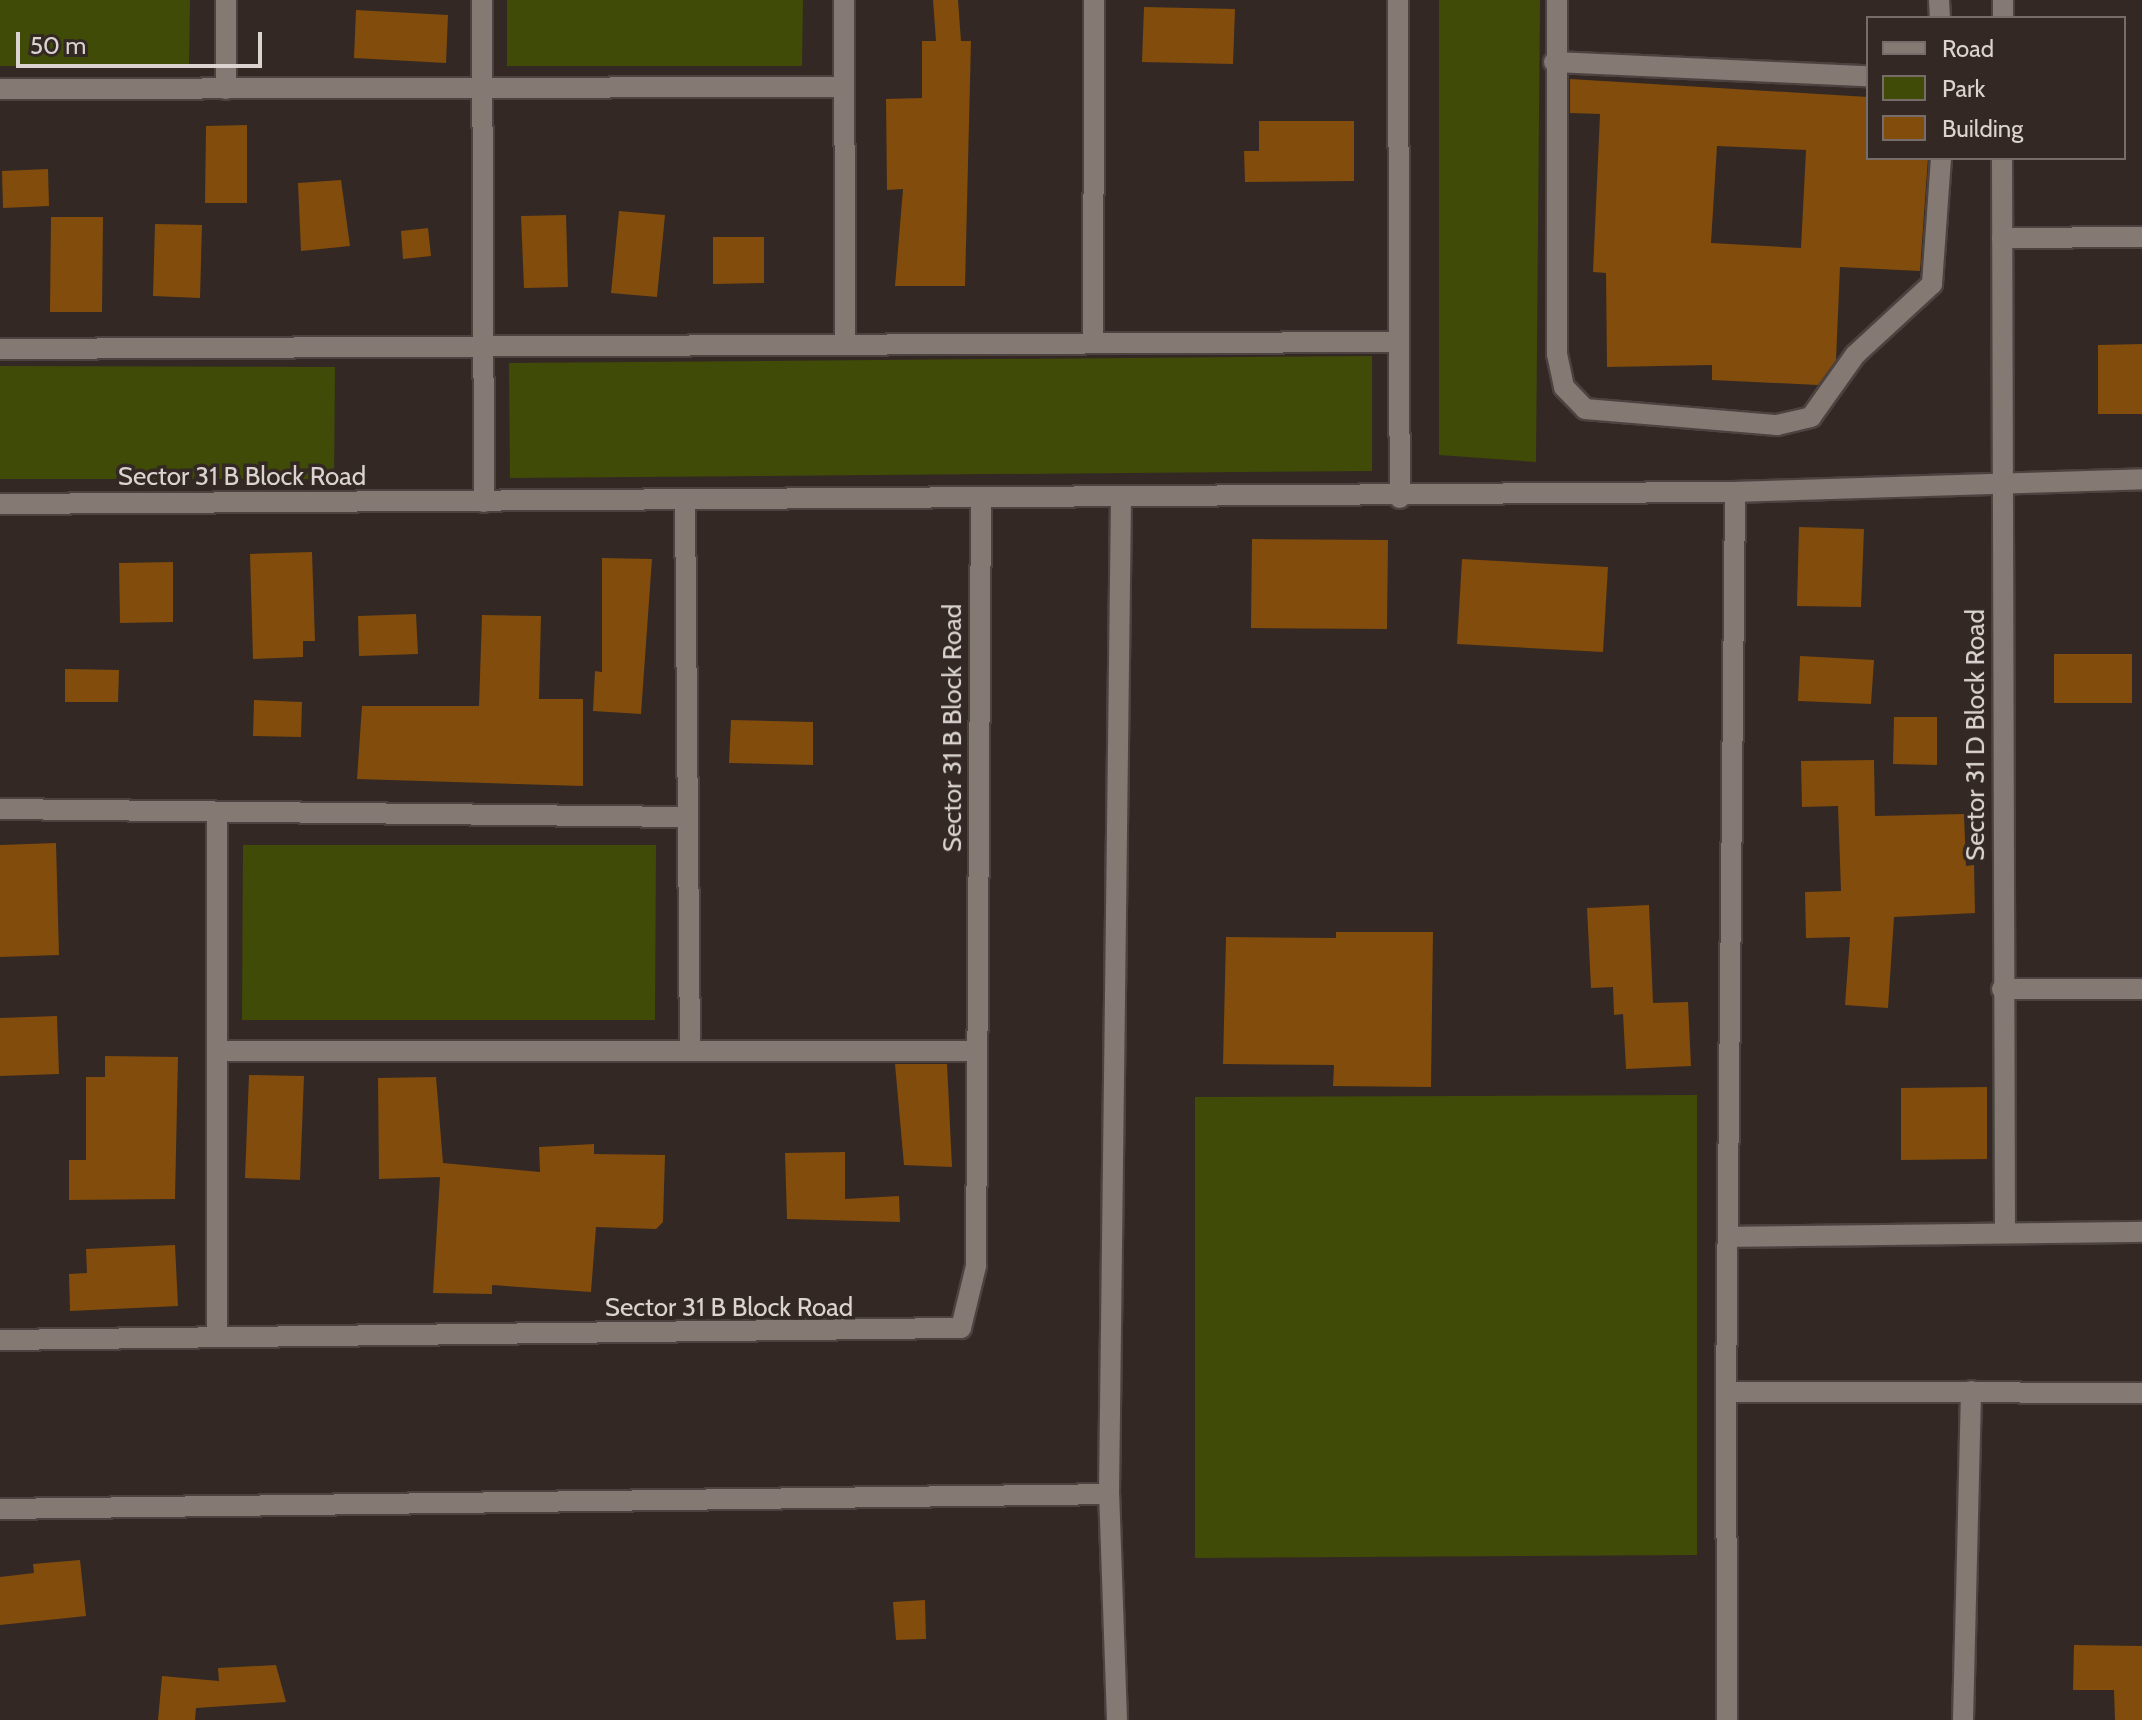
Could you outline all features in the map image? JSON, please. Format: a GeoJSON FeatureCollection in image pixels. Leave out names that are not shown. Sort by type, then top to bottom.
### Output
{"type":"FeatureCollection","features":[{"type":"Feature","properties":{"kind":"street"},"geometry":{"type":"LineString","coordinates":[[226,0],[226,89]]}},
{"type":"Feature","properties":{"kind":"street"},"geometry":{"type":"LineString","coordinates":[[482,0],[484,502]]}},
{"type":"Feature","properties":{"kind":"street"},"geometry":{"type":"LineString","coordinates":[[844,0],[845,344]]}},
{"type":"Feature","properties":{"kind":"street"},"geometry":{"type":"LineString","coordinates":[[1093,343],[1094,0]]}},
{"type":"Feature","properties":{"kind":"street"},"geometry":{"type":"LineString","coordinates":[[1398,0],[1400,498]]}},
{"type":"Feature","properties":{"kind":"street"},"geometry":{"type":"LineString","coordinates":[[1557,0],[1554,62],[1557,354],[1564,387],[1585,409],[1777,425],[1811,417],[1855,355],[1932,284],[1941,160]]}},
{"type":"Feature","properties":{"kind":"street"},"geometry":{"type":"LineString","coordinates":[[1554,62],[1866,76]]}},
{"type":"Feature","properties":{"kind":"street"},"geometry":{"type":"LineString","coordinates":[[0,89],[844,87]]}},
{"type":"Feature","properties":{"kind":"street","name":"Sector 31 D Block Road"},"geometry":{"type":"LineString","coordinates":[[2002,160],[2005,1233]]}},
{"type":"Feature","properties":{"kind":"street"},"geometry":{"type":"LineString","coordinates":[[2002,238],[2142,237]]}},
{"type":"Feature","properties":{"kind":"street"},"geometry":{"type":"LineString","coordinates":[[0,349],[1399,342]]}},
{"type":"Feature","properties":{"kind":"street"},"geometry":{"type":"LineString","coordinates":[[1727,1720],[1726,1392],[1735,492],[2001,480],[2142,479]]}},
{"type":"Feature","properties":{"kind":"street","name":"Sector 31 B Block Road"},"geometry":{"type":"LineString","coordinates":[[0,504],[1077,502],[1735,492]]}},
{"type":"Feature","properties":{"kind":"street","name":"Sector 31 B Block Road"},"geometry":{"type":"LineString","coordinates":[[0,1340],[961,1328],[976,1266],[981,500]]}},
{"type":"Feature","properties":{"kind":"street"},"geometry":{"type":"LineString","coordinates":[[685,501],[690,1051]]}},
{"type":"Feature","properties":{"kind":"street"},"geometry":{"type":"LineString","coordinates":[[1117,1720],[1109,1494],[1121,501]]}},
{"type":"Feature","properties":{"kind":"street"},"geometry":{"type":"LineString","coordinates":[[0,809],[688,817]]}},
{"type":"Feature","properties":{"kind":"street"},"geometry":{"type":"LineString","coordinates":[[217,812],[217,1337]]}},
{"type":"Feature","properties":{"kind":"street"},"geometry":{"type":"LineString","coordinates":[[2002,989],[2142,989]]}},
{"type":"Feature","properties":{"kind":"street"},"geometry":{"type":"LineString","coordinates":[[217,1051],[977,1051]]}},
{"type":"Feature","properties":{"kind":"street"},"geometry":{"type":"LineString","coordinates":[[1729,1237],[2142,1232]]}},
{"type":"Feature","properties":{"kind":"street"},"geometry":{"type":"LineString","coordinates":[[1963,1720],[1971,1391]]}},
{"type":"Feature","properties":{"kind":"street"},"geometry":{"type":"LineString","coordinates":[[1726,1392],[2142,1393]]}},
{"type":"Feature","properties":{"kind":"street"},"geometry":{"type":"LineString","coordinates":[[0,1509],[1109,1494]]}},
{"type":"Feature","properties":{"kind":"green space"},"geometry":{"type":"Polygon","coordinates":[[[0,0],[190,0],[189,67],[0,66],[0,0]]]}},
{"type":"Feature","properties":{"kind":"green space"},"geometry":{"type":"Polygon","coordinates":[[[507,0],[803,0],[802,66],[507,66],[507,0]]]}},
{"type":"Feature","properties":{"kind":"green space"},"geometry":{"type":"Polygon","coordinates":[[[1439,0],[1540,0],[1536,462],[1439,455],[1439,0]]]}},
{"type":"Feature","properties":{"kind":"green space"},"geometry":{"type":"Polygon","coordinates":[[[1372,356],[1372,471],[510,478],[509,363],[1372,356]]]}},
{"type":"Feature","properties":{"kind":"green space"},"geometry":{"type":"Polygon","coordinates":[[[0,366],[335,367],[334,479],[0,479],[0,366]]]}},
{"type":"Feature","properties":{"kind":"green space"},"geometry":{"type":"Polygon","coordinates":[[[243,845],[656,845],[655,1020],[242,1020],[243,845]]]}},
{"type":"Feature","properties":{"kind":"green space"},"geometry":{"type":"Polygon","coordinates":[[[1697,1095],[1697,1555],[1195,1558],[1195,1097],[1697,1095]]]}},
{"type":"Feature","properties":{"kind":"building"},"geometry":{"type":"Polygon","coordinates":[[[933,0],[958,0],[961,41],[971,41],[965,286],[895,286],[903,189],[887,190],[886,99],[922,98],[922,41],[936,41],[933,0]]]}},
{"type":"Feature","properties":{"kind":"building"},"geometry":{"type":"Polygon","coordinates":[[[1144,7],[1235,9],[1233,64],[1142,62],[1144,7]]]}},
{"type":"Feature","properties":{"kind":"building"},"geometry":{"type":"Polygon","coordinates":[[[356,10],[448,15],[446,63],[354,58],[356,10]]]}},
{"type":"Feature","properties":{"kind":"building"},"geometry":{"type":"Polygon","coordinates":[[[1570,79],[1866,97],[1866,160],[1928,160],[1920,271],[1840,267],[1836,360],[1818,385],[1712,380],[1712,365],[1607,367],[1606,273],[1593,272],[1600,114],[1570,113],[1570,79]],[[1717,146],[1711,243],[1801,248],[1806,150],[1717,146]]]}},
{"type":"Feature","properties":{"kind":"building"},"geometry":{"type":"Polygon","coordinates":[[[1259,121],[1354,121],[1354,181],[1245,182],[1244,151],[1259,151],[1259,121]]]}},
{"type":"Feature","properties":{"kind":"building"},"geometry":{"type":"Polygon","coordinates":[[[247,125],[247,203],[205,203],[206,126],[247,125]]]}},
{"type":"Feature","properties":{"kind":"building"},"geometry":{"type":"Polygon","coordinates":[[[48,169],[49,206],[3,208],[2,171],[48,169]]]}},
{"type":"Feature","properties":{"kind":"building"},"geometry":{"type":"Polygon","coordinates":[[[341,180],[350,246],[301,251],[298,183],[341,180]]]}},
{"type":"Feature","properties":{"kind":"building"},"geometry":{"type":"Polygon","coordinates":[[[619,211],[665,215],[657,297],[611,293],[619,211]]]}},
{"type":"Feature","properties":{"kind":"building"},"geometry":{"type":"Polygon","coordinates":[[[566,215],[568,287],[524,288],[521,216],[566,215]]]}},
{"type":"Feature","properties":{"kind":"building"},"geometry":{"type":"Polygon","coordinates":[[[51,217],[103,217],[102,312],[50,312],[51,217]]]}},
{"type":"Feature","properties":{"kind":"building"},"geometry":{"type":"Polygon","coordinates":[[[155,224],[202,225],[200,298],[153,296],[155,224]]]}},
{"type":"Feature","properties":{"kind":"building"},"geometry":{"type":"Polygon","coordinates":[[[428,228],[431,256],[403,259],[401,231],[428,228]]]}},
{"type":"Feature","properties":{"kind":"building"},"geometry":{"type":"Polygon","coordinates":[[[713,237],[764,237],[764,283],[713,284],[713,237]]]}},
{"type":"Feature","properties":{"kind":"building"},"geometry":{"type":"Polygon","coordinates":[[[2142,344],[2142,414],[2098,414],[2098,345],[2142,344]]]}},
{"type":"Feature","properties":{"kind":"building"},"geometry":{"type":"Polygon","coordinates":[[[1799,527],[1864,529],[1861,607],[1797,606],[1799,527]]]}},
{"type":"Feature","properties":{"kind":"building"},"geometry":{"type":"Polygon","coordinates":[[[1252,539],[1388,540],[1387,629],[1251,628],[1252,539]]]}},
{"type":"Feature","properties":{"kind":"building"},"geometry":{"type":"Polygon","coordinates":[[[312,552],[315,641],[303,641],[303,657],[253,659],[250,554],[312,552]]]}},
{"type":"Feature","properties":{"kind":"building"},"geometry":{"type":"Polygon","coordinates":[[[602,558],[652,559],[641,714],[593,711],[595,671],[602,672],[602,558]]]}},
{"type":"Feature","properties":{"kind":"building"},"geometry":{"type":"Polygon","coordinates":[[[1462,559],[1608,567],[1603,652],[1457,644],[1462,559]]]}},
{"type":"Feature","properties":{"kind":"building"},"geometry":{"type":"Polygon","coordinates":[[[173,562],[173,622],[120,623],[119,563],[173,562]]]}},
{"type":"Feature","properties":{"kind":"building"},"geometry":{"type":"Polygon","coordinates":[[[416,614],[418,654],[359,656],[358,616],[416,614]]]}},
{"type":"Feature","properties":{"kind":"building"},"geometry":{"type":"Polygon","coordinates":[[[482,615],[541,616],[539,699],[583,699],[583,786],[357,779],[362,706],[479,706],[482,615]]]}},
{"type":"Feature","properties":{"kind":"building"},"geometry":{"type":"Polygon","coordinates":[[[2054,654],[2132,654],[2132,703],[2054,703],[2054,654]]]}},
{"type":"Feature","properties":{"kind":"building"},"geometry":{"type":"Polygon","coordinates":[[[1800,656],[1874,660],[1871,704],[1798,701],[1800,656]]]}},
{"type":"Feature","properties":{"kind":"building"},"geometry":{"type":"Polygon","coordinates":[[[65,669],[119,670],[118,702],[65,702],[65,669]]]}},
{"type":"Feature","properties":{"kind":"building"},"geometry":{"type":"Polygon","coordinates":[[[254,700],[302,702],[301,737],[253,736],[254,700]]]}},
{"type":"Feature","properties":{"kind":"building"},"geometry":{"type":"Polygon","coordinates":[[[1894,717],[1937,717],[1937,765],[1893,764],[1894,717]]]}},
{"type":"Feature","properties":{"kind":"building"},"geometry":{"type":"Polygon","coordinates":[[[731,720],[813,722],[813,765],[729,763],[731,720]]]}},
{"type":"Feature","properties":{"kind":"building"},"geometry":{"type":"Polygon","coordinates":[[[1874,760],[1875,816],[1964,814],[1966,866],[1974,865],[1975,913],[1894,917],[1888,1008],[1845,1005],[1850,937],[1806,938],[1805,892],[1841,891],[1838,806],[1802,807],[1801,761],[1874,760]]]}},
{"type":"Feature","properties":{"kind":"building"},"geometry":{"type":"Polygon","coordinates":[[[56,843],[59,955],[0,957],[0,845],[56,843]]]}},
{"type":"Feature","properties":{"kind":"building"},"geometry":{"type":"Polygon","coordinates":[[[1649,905],[1653,1003],[1688,1002],[1691,1066],[1626,1069],[1623,1014],[1614,1015],[1613,987],[1591,988],[1587,908],[1649,905]]]}},
{"type":"Feature","properties":{"kind":"building"},"geometry":{"type":"Polygon","coordinates":[[[1336,932],[1433,932],[1431,1087],[1333,1086],[1334,1065],[1223,1064],[1226,937],[1336,938],[1336,932]]]}},
{"type":"Feature","properties":{"kind":"building"},"geometry":{"type":"Polygon","coordinates":[[[57,1016],[59,1074],[0,1076],[0,1018],[57,1016]]]}},
{"type":"Feature","properties":{"kind":"building"},"geometry":{"type":"Polygon","coordinates":[[[105,1056],[178,1057],[175,1199],[69,1200],[69,1160],[86,1160],[86,1077],[105,1077],[105,1056]]]}},
{"type":"Feature","properties":{"kind":"building"},"geometry":{"type":"Polygon","coordinates":[[[895,1064],[947,1064],[952,1167],[904,1165],[895,1064]]]}},
{"type":"Feature","properties":{"kind":"building"},"geometry":{"type":"Polygon","coordinates":[[[249,1075],[304,1076],[300,1180],[245,1178],[249,1075]]]}},
{"type":"Feature","properties":{"kind":"building"},"geometry":{"type":"Polygon","coordinates":[[[436,1077],[443,1163],[540,1172],[539,1147],[594,1144],[594,1154],[665,1155],[663,1222],[656,1229],[596,1227],[591,1292],[492,1285],[492,1294],[433,1293],[440,1177],[379,1179],[378,1078],[436,1077]]]}},
{"type":"Feature","properties":{"kind":"building"},"geometry":{"type":"Polygon","coordinates":[[[1987,1087],[1987,1159],[1901,1160],[1901,1088],[1987,1087]]]}},
{"type":"Feature","properties":{"kind":"building"},"geometry":{"type":"Polygon","coordinates":[[[845,1152],[845,1199],[899,1196],[900,1222],[787,1219],[785,1153],[845,1152]]]}},
{"type":"Feature","properties":{"kind":"building"},"geometry":{"type":"Polygon","coordinates":[[[175,1245],[178,1306],[70,1311],[69,1274],[87,1273],[86,1249],[175,1245]]]}},
{"type":"Feature","properties":{"kind":"building"},"geometry":{"type":"Polygon","coordinates":[[[80,1560],[86,1616],[0,1625],[0,1577],[34,1573],[33,1564],[80,1560]]]}},
{"type":"Feature","properties":{"kind":"building"},"geometry":{"type":"Polygon","coordinates":[[[925,1600],[926,1639],[896,1640],[893,1602],[925,1600]]]}},
{"type":"Feature","properties":{"kind":"building"},"geometry":{"type":"Polygon","coordinates":[[[2074,1645],[2142,1646],[2142,1720],[2115,1720],[2114,1690],[2073,1690],[2074,1645]]]}},
{"type":"Feature","properties":{"kind":"building"},"geometry":{"type":"Polygon","coordinates":[[[276,1665],[286,1702],[196,1708],[195,1720],[158,1720],[162,1676],[219,1681],[218,1668],[276,1665]]]}}]}
